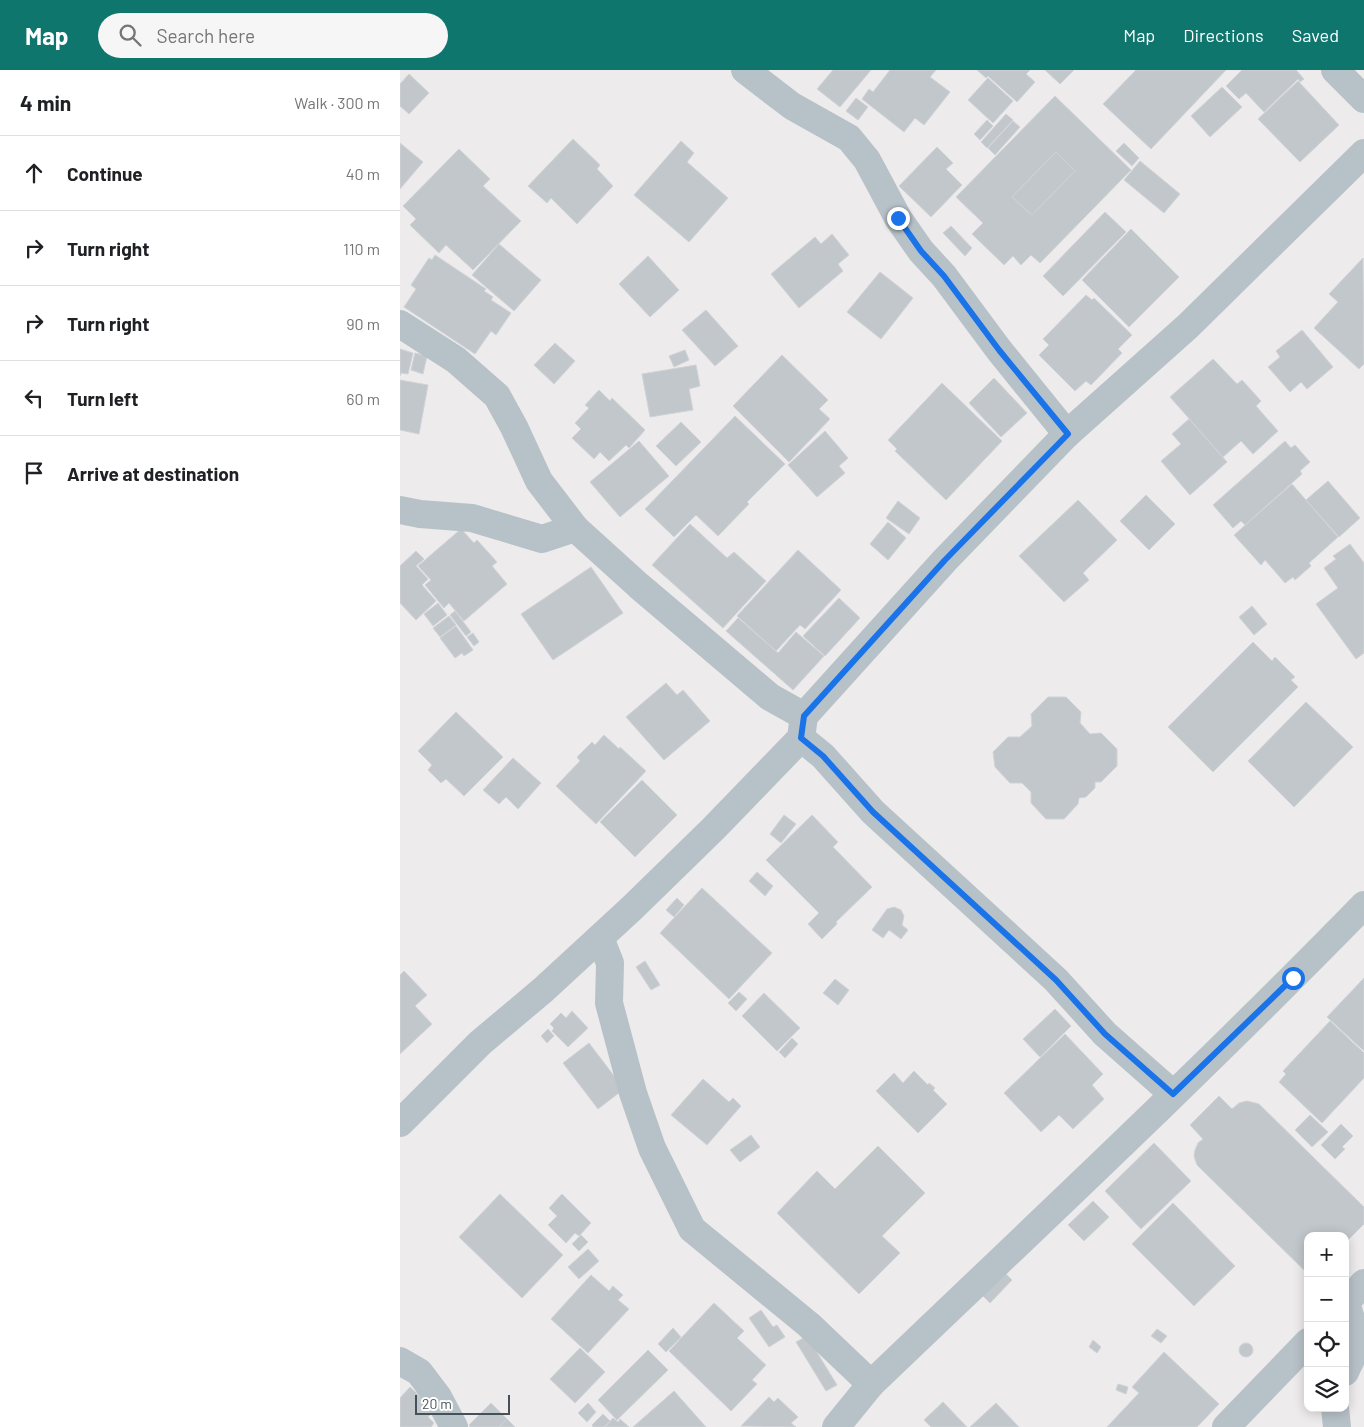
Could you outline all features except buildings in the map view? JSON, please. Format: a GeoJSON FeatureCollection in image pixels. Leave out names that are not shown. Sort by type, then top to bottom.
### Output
{"type":"FeatureCollection","features":[{"type":"Feature","properties":{"kind":"street"},"geometry":{"type":"LineString","coordinates":[[745,70],[792,106],[849,138],[867,160],[898,218],[921,251],[944,276],[999,350],[1068,434]]}},
{"type":"Feature","properties":{"kind":"street"},"geometry":{"type":"LineString","coordinates":[[1334,70],[1364,99]]}},
{"type":"Feature","properties":{"kind":"street"},"geometry":{"type":"LineString","coordinates":[[400,1123],[480,1044],[600,938],[713,829],[803,727],[945,560],[1068,434],[1188,326],[1364,153]]}},
{"type":"Feature","properties":{"kind":"street"},"geometry":{"type":"LineString","coordinates":[[400,324],[456,360],[497,396],[514,427],[539,481],[575,528],[638,586],[803,727],[823,756],[873,812],[1056,980],[1105,1034],[1173,1094]]}},
{"type":"Feature","properties":{"kind":"street"},"geometry":{"type":"LineString","coordinates":[[400,510],[420,514],[472,518],[542,539],[575,528]]}},
{"type":"Feature","properties":{"kind":"street"},"geometry":{"type":"LineString","coordinates":[[836,1427],[871,1384],[1293,978],[1364,905]]}},
{"type":"Feature","properties":{"kind":"street"},"geometry":{"type":"LineString","coordinates":[[600,938],[610,962],[609,1003],[633,1093],[652,1148],[692,1229],[809,1325],[871,1384]]}},
{"type":"Feature","properties":{"kind":"street"},"geometry":{"type":"LineString","coordinates":[[1349,1299],[1364,1283]]}},
{"type":"Feature","properties":{"kind":"street"},"geometry":{"type":"LineString","coordinates":[[1347,1367],[1352,1357],[1356,1334],[1349,1314]]}},
{"type":"Feature","properties":{"kind":"street"},"geometry":{"type":"LineString","coordinates":[[1226,1427],[1304,1346]]}},
{"type":"Feature","properties":{"kind":"street"},"geometry":{"type":"LineString","coordinates":[[400,1361],[419,1372],[438,1397],[454,1427]]}},
{"type":"Feature","properties":{"kind":"street"},"geometry":{"type":"LineString","coordinates":[[1335,1412],[1337,1427]]}},
{"type":"Feature","properties":{"kind":"route"},"geometry":{"type":"LineString","coordinates":[[898,218],[921,251],[944,276],[999,350],[1068,434],[945,560],[804,716],[801,738],[823,756],[873,812],[1056,980],[1105,1034],[1173,1094],[1293,978]]}}]}
